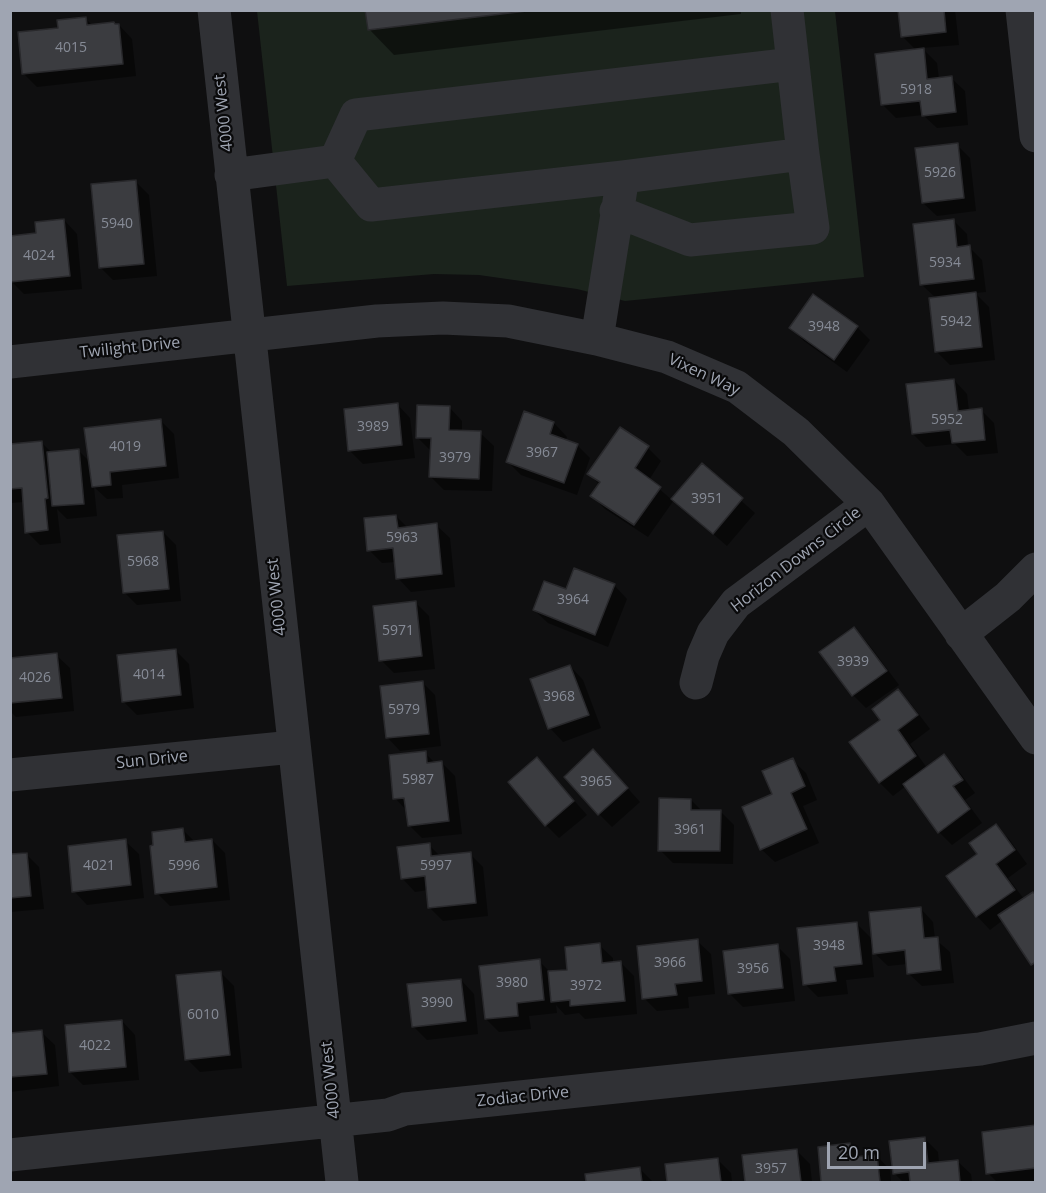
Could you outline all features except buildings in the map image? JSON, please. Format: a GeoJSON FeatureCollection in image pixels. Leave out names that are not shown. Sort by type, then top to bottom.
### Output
{"type":"FeatureCollection","features":[{"type":"Feature","properties":{"kind":"street","name":"4000 West"},"geometry":{"type":"LineString","coordinates":[[214,10],[342,1182]]}},
{"type":"Feature","properties":{"kind":"street"},"geometry":{"type":"LineString","coordinates":[[616,211],[690,240],[813,228],[788,10]]}},
{"type":"Feature","properties":{"kind":"street"},"geometry":{"type":"LineString","coordinates":[[1022,10],[1035,136]]}},
{"type":"Feature","properties":{"kind":"street"},"geometry":{"type":"LineString","coordinates":[[335,161],[356,115],[793,64]]}},
{"type":"Feature","properties":{"kind":"street"},"geometry":{"type":"LineString","coordinates":[[335,161],[370,205],[803,154]]}},
{"type":"Feature","properties":{"kind":"street"},"geometry":{"type":"LineString","coordinates":[[231,176],[335,161]]}},
{"type":"Feature","properties":{"kind":"street"},"geometry":{"type":"LineString","coordinates":[[597,339],[623,177]]}},
{"type":"Feature","properties":{"kind":"street","name":"Vixen Way"},"geometry":{"type":"LineString","coordinates":[[250,336],[377,321],[443,318],[508,321],[597,339],[667,357],[737,387],[796,432],[868,504],[1035,738]]}},
{"type":"Feature","properties":{"kind":"street","name":"Twilight Drive"},"geometry":{"type":"LineString","coordinates":[[10,362],[250,336]]}},
{"type":"Feature","properties":{"kind":"street","name":"Horizon Downs Circle"},"geometry":{"type":"LineString","coordinates":[[696,683],[703,656],[713,633],[736,603],[868,504]]}},
{"type":"Feature","properties":{"kind":"street"},"geometry":{"type":"LineString","coordinates":[[961,634],[1008,597],[1035,569]]}},
{"type":"Feature","properties":{"kind":"street","name":"Sun Drive"},"geometry":{"type":"LineString","coordinates":[[10,775],[293,747]]}},
{"type":"Feature","properties":{"kind":"street","name":"Zodiac Drive"},"geometry":{"type":"LineString","coordinates":[[10,1155],[388,1115],[405,1109],[980,1049],[1035,1038]]}},
{"type":"Feature","properties":{"kind":"shaded area"},"geometry":{"type":"Polygon","coordinates":[[[257,11],[835,11],[864,277],[625,301],[577,289],[479,275],[434,274],[287,286],[257,11]]]}}]}
